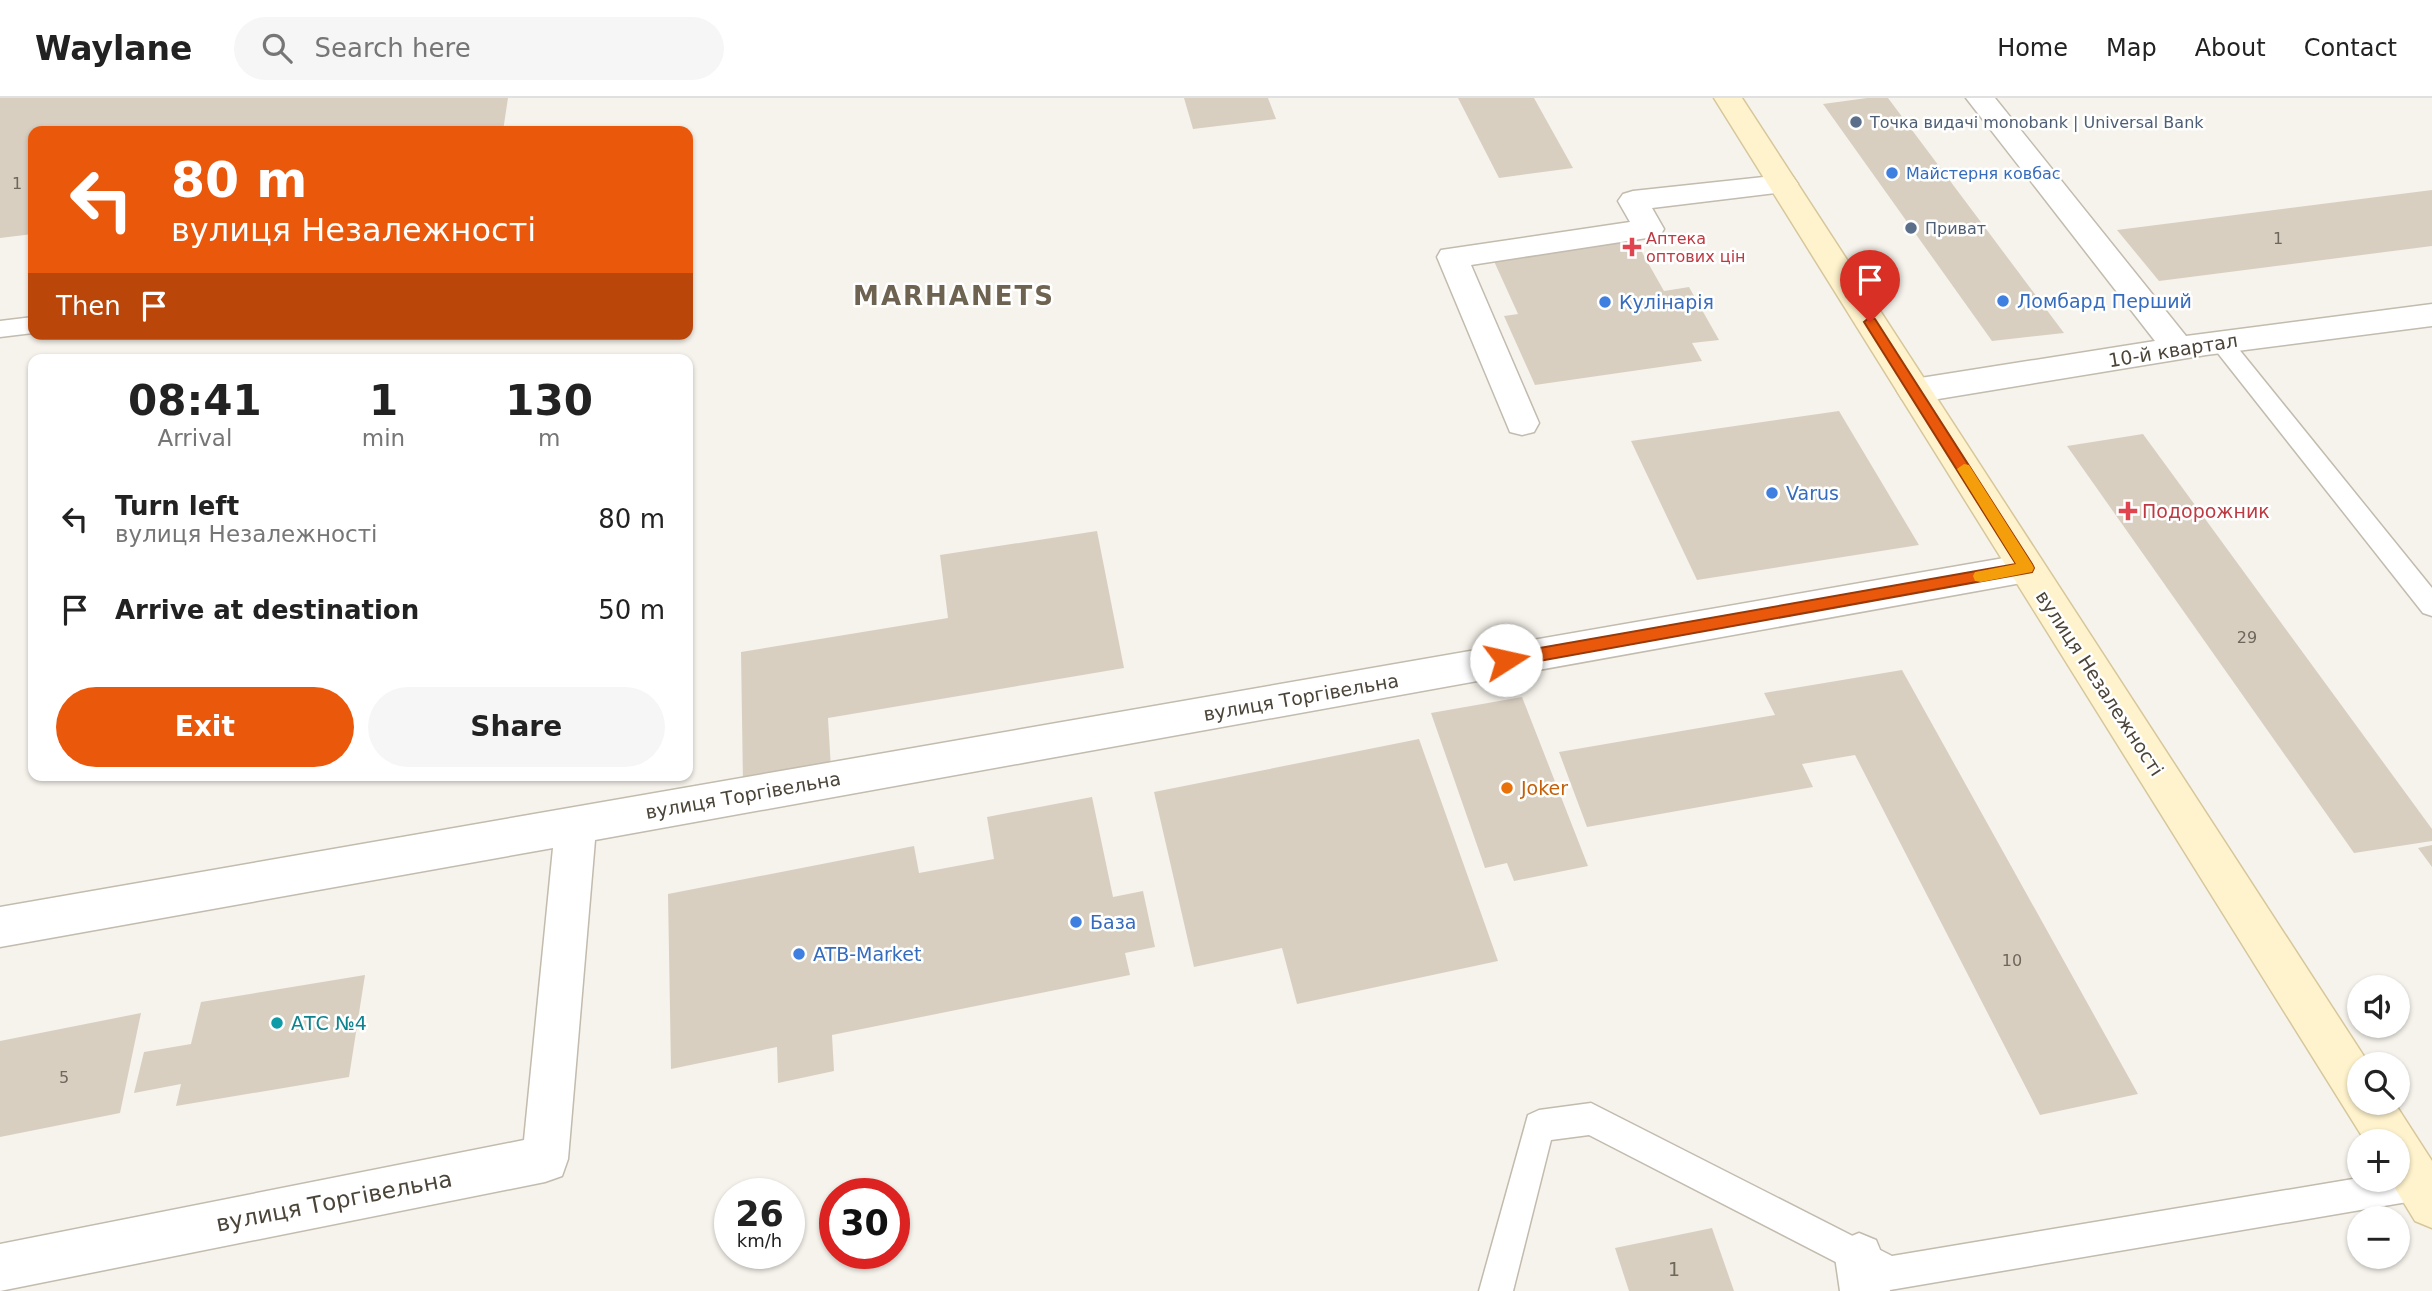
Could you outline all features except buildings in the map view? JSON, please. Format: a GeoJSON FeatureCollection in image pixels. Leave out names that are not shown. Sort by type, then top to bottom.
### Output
{"type":"FeatureCollection","features":[{"type":"Feature","properties":{"kind":"main road","name":"вулиця Незалежності"},"geometry":{"type":"LineString","coordinates":[[1728,98],[2347,1071]]}},
{"type":"Feature","properties":{"kind":"street"},"geometry":{"type":"LineString","coordinates":[[1980,98],[2178,348]]}},
{"type":"Feature","properties":{"kind":"street"},"geometry":{"type":"LineString","coordinates":[[1522,423],[1451,257],[1649,229],[1633,201],[1783,184]]}},
{"type":"Feature","properties":{"kind":"street","name":"10-й квартал"},"geometry":{"type":"LineString","coordinates":[[1914,391],[2178,348],[2432,315]]}},
{"type":"Feature","properties":{"kind":"street","name":"вулиця Торгівельна"},"geometry":{"type":"LineString","coordinates":[[0,927],[2027,568]]}},
{"type":"Feature","properties":{"kind":"street","name":"вулиця Торгівельна"},"geometry":{"type":"LineString","coordinates":[[0,1268],[545,1159],[576,825]]}},
{"type":"Feature","properties":{"kind":"lane"},"geometry":{"type":"LineString","coordinates":[[0,329],[28,326]]}},
{"type":"Feature","properties":{"kind":"lane"},"geometry":{"type":"LineString","coordinates":[[2221,342],[2432,606]]}},
{"type":"Feature","properties":{"kind":"lane"},"geometry":{"type":"LineString","coordinates":[[1496,1291],[1539,1126],[1591,1119],[1862,1274],[1890,1273],[2416,1179]]}},
{"type":"Feature","properties":{"kind":"slow traffic"},"geometry":{"type":"LineString","coordinates":[[1964,469],[2027,568],[1981,576]]}},
{"type":"Feature","properties":{"kind":"place","name":"Точка видачі monobank | Universal Bank"},"geometry":{"type":"Point","coordinates":[1856,122]}},
{"type":"Feature","properties":{"kind":"place","name":"Майстерня ковбас"},"geometry":{"type":"Point","coordinates":[1892,173]}},
{"type":"Feature","properties":{"kind":"place","name":"Приват"},"geometry":{"type":"Point","coordinates":[1911,228]}},
{"type":"Feature","properties":{"kind":"place","name":"Аптека оптових цін"},"geometry":{"type":"Point","coordinates":[1632,247]}},
{"type":"Feature","properties":{"kind":"place","name":"Ломбард Перший"},"geometry":{"type":"Point","coordinates":[2003,301]}},
{"type":"Feature","properties":{"kind":"place","name":"Кулінарія"},"geometry":{"type":"Point","coordinates":[1605,302]}},
{"type":"Feature","properties":{"kind":"place","name":"Varus"},"geometry":{"type":"Point","coordinates":[1772,493]}},
{"type":"Feature","properties":{"kind":"place","name":"Подорожник"},"geometry":{"type":"Point","coordinates":[2128,511]}},
{"type":"Feature","properties":{"kind":"place","name":"Joker"},"geometry":{"type":"Point","coordinates":[1507,788]}},
{"type":"Feature","properties":{"kind":"place","name":"База"},"geometry":{"type":"Point","coordinates":[1076,922]}},
{"type":"Feature","properties":{"kind":"place","name":"ATB-Market"},"geometry":{"type":"Point","coordinates":[799,954]}},
{"type":"Feature","properties":{"kind":"place","name":"АТС №4"},"geometry":{"type":"Point","coordinates":[277,1023]}},
{"type":"Feature","properties":{"kind":"district","name":"MARHANETS"},"geometry":{"type":"Point","coordinates":[954,296]}},
{"type":"Feature","properties":{"kind":"route"},"geometry":{"type":"LineString","coordinates":[[1506,660],[2027,568],[1870,322]]}}]}
